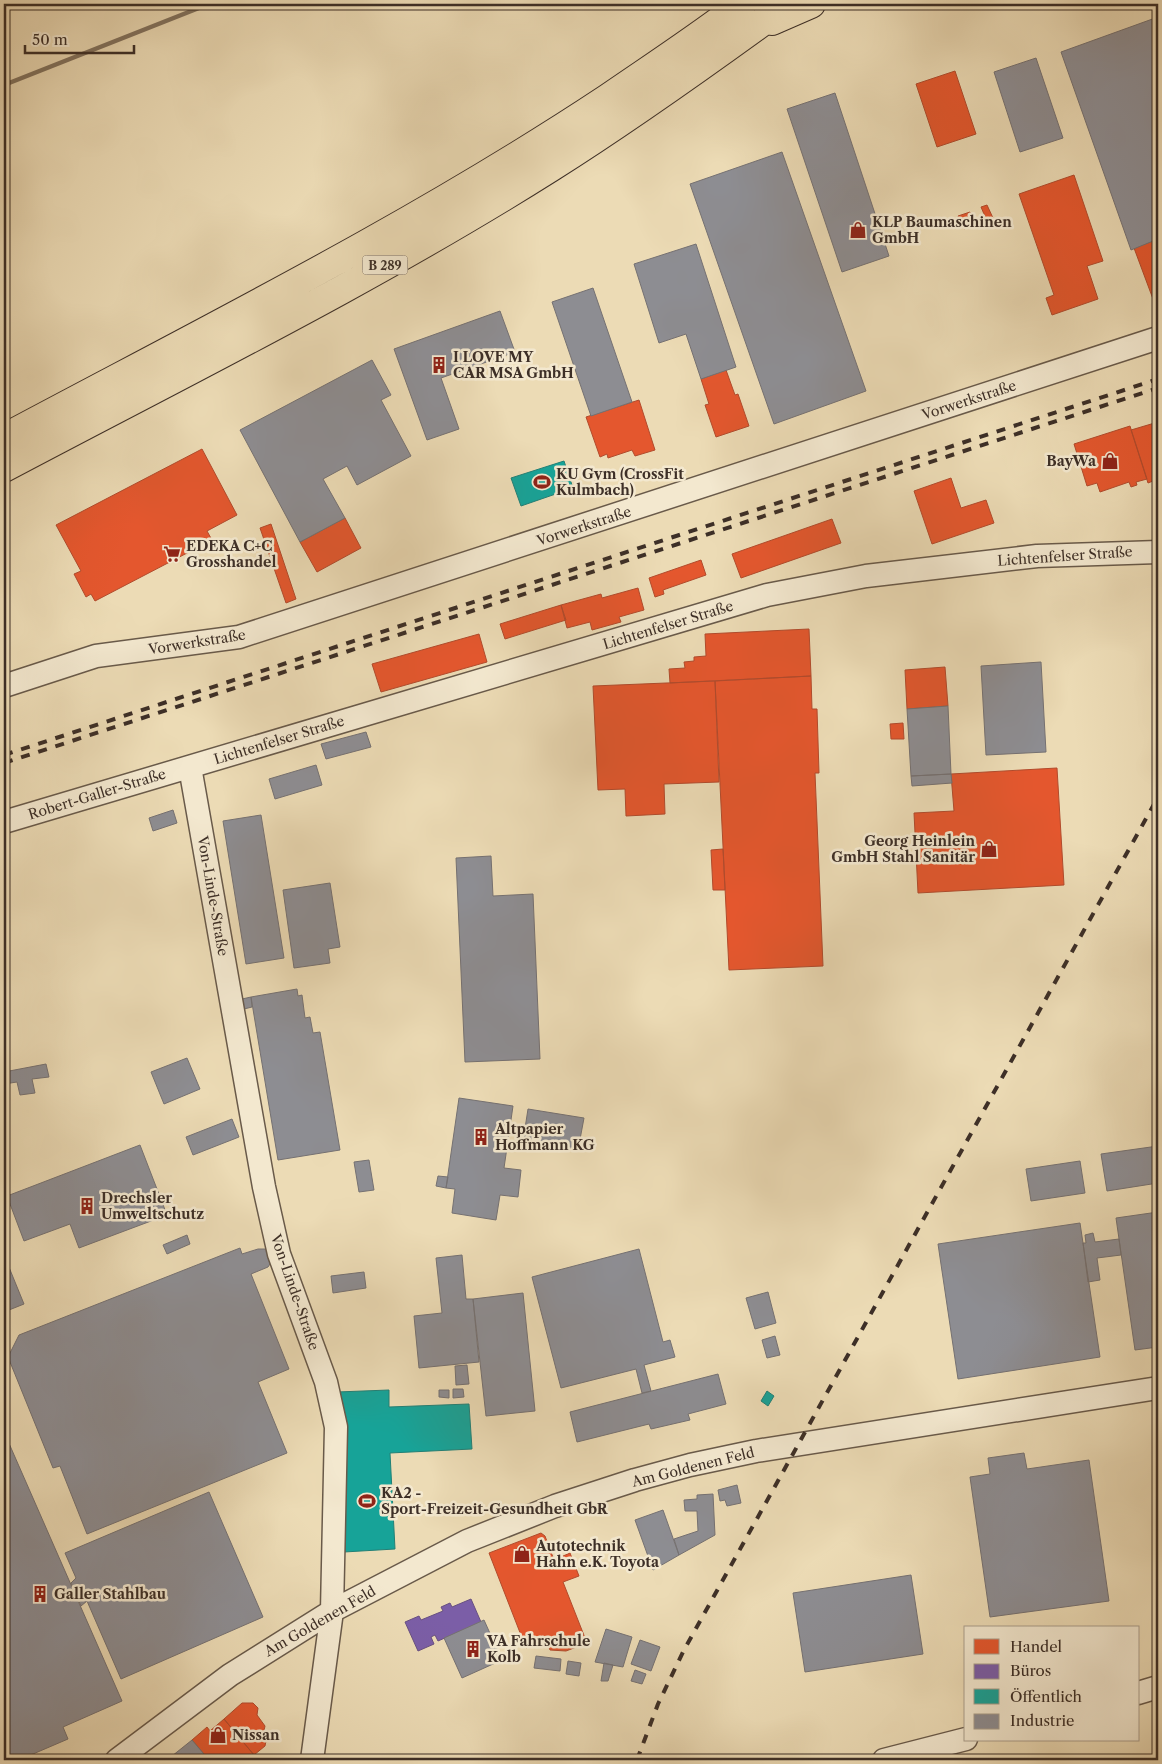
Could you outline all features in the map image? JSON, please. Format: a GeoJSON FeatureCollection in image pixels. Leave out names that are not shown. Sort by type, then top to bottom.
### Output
{"type":"FeatureCollection","features":[{"type":"Feature","properties":{"kind":"highway","name":"B 289"},"geometry":{"type":"LineString","coordinates":[[4,438],[313,274],[429,210],[544,140],[651,69],[742,4]]}},
{"type":"Feature","properties":{"kind":"highway","name":"B 289"},"geometry":{"type":"LineString","coordinates":[[4,468],[324,299],[439,234],[550,168],[636,111],[787,4]]}},
{"type":"Feature","properties":{"kind":"highway"},"geometry":{"type":"LineString","coordinates":[[748,32],[811,4]]}},
{"type":"Feature","properties":{"kind":"street","name":"Vorwerkstraße"},"geometry":{"type":"LineString","coordinates":[[4,686],[96,656],[240,637],[1158,338]]}},
{"type":"Feature","properties":{"kind":"street","name":"Lichtenfelser Straße"},"geometry":{"type":"LineString","coordinates":[[190,767],[767,595],[866,576],[1037,556],[1158,552]]}},
{"type":"Feature","properties":{"kind":"street","name":"Robert-Galler-Straße"},"geometry":{"type":"LineString","coordinates":[[4,822],[190,767]]}},
{"type":"Feature","properties":{"kind":"street","name":"Von-Linde-Straße"},"geometry":{"type":"LineString","coordinates":[[190,767],[264,1187],[279,1254],[326,1382],[336,1427],[332,1611],[312,1760]]}},
{"type":"Feature","properties":{"kind":"street","name":"Am Goldenen Feld"},"geometry":{"type":"LineString","coordinates":[[116,1760],[230,1675],[332,1611],[467,1541],[555,1506],[635,1480],[690,1465],[756,1451],[1158,1388]]}},
{"type":"Feature","properties":{"kind":"street"},"geometry":{"type":"LineString","coordinates":[[1140,1692],[1158,1687]]}},
{"type":"Feature","properties":{"kind":"street"},"geometry":{"type":"LineString","coordinates":[[884,1760],[964,1739]]}},
{"type":"Feature","properties":{"kind":"building: Handel"},"geometry":{"type":"Polygon","coordinates":[[[955,71],[976,134],[937,147],[916,84],[955,71]]]}},
{"type":"Feature","properties":{"kind":"building: Handel"},"geometry":{"type":"Polygon","coordinates":[[[1074,175],[1103,261],[1087,266],[1098,299],[1052,315],[1046,298],[1054,295],[1019,194],[1074,175]]]}},
{"type":"Feature","properties":{"kind":"building: Handel"},"geometry":{"type":"Polygon","coordinates":[[[987,205],[993,218],[987,221],[981,207],[987,205]]]}},
{"type":"Feature","properties":{"kind":"building: Handel"},"geometry":{"type":"Polygon","coordinates":[[[970,212],[975,225],[964,229],[958,216],[970,212]]]}},
{"type":"Feature","properties":{"kind":"building: Handel"},"geometry":{"type":"Polygon","coordinates":[[[1158,239],[1158,297],[1153,299],[1134,248],[1158,239]]]}},
{"type":"Feature","properties":{"kind":"building: Handel"},"geometry":{"type":"Polygon","coordinates":[[[726,370],[735,395],[738,394],[749,426],[716,437],[705,405],[709,404],[701,379],[726,370]]]}},
{"type":"Feature","properties":{"kind":"building: Handel"},"geometry":{"type":"Polygon","coordinates":[[[639,400],[655,450],[635,456],[632,450],[608,458],[607,454],[600,457],[586,417],[639,400]]]}},
{"type":"Feature","properties":{"kind":"building: Handel"},"geometry":{"type":"Polygon","coordinates":[[[1158,422],[1158,479],[1148,483],[1131,430],[1158,422]]]}},
{"type":"Feature","properties":{"kind":"building: Handel","name":"BayWa"},"geometry":{"type":"Polygon","coordinates":[[[1130,426],[1147,479],[1136,482],[1137,485],[1131,487],[1129,482],[1100,492],[1097,483],[1087,486],[1074,444],[1130,426]]]}},
{"type":"Feature","properties":{"kind":"building: Handel"},"geometry":{"type":"Polygon","coordinates":[[[202,449],[237,515],[207,531],[212,540],[95,601],[91,594],[86,597],[74,574],[81,571],[56,525],[202,449]]]}},
{"type":"Feature","properties":{"kind":"building: Handel"},"geometry":{"type":"Polygon","coordinates":[[[951,478],[961,508],[986,500],[994,523],[932,544],[914,491],[951,478]]]}},
{"type":"Feature","properties":{"kind":"building: Handel"},"geometry":{"type":"Polygon","coordinates":[[[345,518],[361,548],[317,572],[300,542],[345,518]]]}},
{"type":"Feature","properties":{"kind":"building: Handel"},"geometry":{"type":"Polygon","coordinates":[[[832,519],[841,543],[741,578],[732,554],[832,519]]]}},
{"type":"Feature","properties":{"kind":"building: Handel"},"geometry":{"type":"Polygon","coordinates":[[[271,524],[296,599],[286,603],[260,528],[271,524]]]}},
{"type":"Feature","properties":{"kind":"building: Handel"},"geometry":{"type":"Polygon","coordinates":[[[701,560],[706,575],[663,590],[664,594],[655,597],[649,578],[701,560]]]}},
{"type":"Feature","properties":{"kind":"building: Handel"},"geometry":{"type":"Polygon","coordinates":[[[638,588],[644,610],[619,617],[621,622],[592,630],[590,622],[567,628],[561,605],[601,594],[602,598],[638,588]]]}},
{"type":"Feature","properties":{"kind":"building: Handel"},"geometry":{"type":"Polygon","coordinates":[[[561,605],[566,620],[505,639],[500,624],[561,605]]]}},
{"type":"Feature","properties":{"kind":"building: Handel"},"geometry":{"type":"Polygon","coordinates":[[[809,629],[811,676],[670,683],[669,669],[685,668],[684,662],[694,661],[694,657],[706,656],[705,634],[809,629]]]}},
{"type":"Feature","properties":{"kind":"building: Handel"},"geometry":{"type":"Polygon","coordinates":[[[479,634],[487,662],[381,692],[372,664],[479,634]]]}},
{"type":"Feature","properties":{"kind":"building: Handel"},"geometry":{"type":"Polygon","coordinates":[[[945,667],[948,706],[907,709],[905,670],[945,667]]]}},
{"type":"Feature","properties":{"kind":"building: Handel"},"geometry":{"type":"Polygon","coordinates":[[[811,676],[812,709],[817,709],[819,773],[815,773],[823,966],[729,970],[715,681],[811,676]]]}},
{"type":"Feature","properties":{"kind":"building: Handel"},"geometry":{"type":"Polygon","coordinates":[[[715,681],[719,782],[664,784],[665,814],[626,816],[625,789],[598,790],[593,686],[715,681]]]}},
{"type":"Feature","properties":{"kind":"building: Handel"},"geometry":{"type":"Polygon","coordinates":[[[903,723],[904,739],[891,739],[890,724],[903,723]]]}},
{"type":"Feature","properties":{"kind":"building: Handel","name":"Georg Heinlein GmbH Stahl Sanitär"},"geometry":{"type":"Polygon","coordinates":[[[1057,768],[1064,885],[918,893],[914,813],[954,811],[951,774],[1057,768]]]}},
{"type":"Feature","properties":{"kind":"building: Handel"},"geometry":{"type":"Polygon","coordinates":[[[723,849],[725,890],[713,890],[711,850],[723,849]]]}},
{"type":"Feature","properties":{"kind":"building: Handel"},"geometry":{"type":"Polygon","coordinates":[[[541,1533],[545,1536],[554,1560],[570,1553],[579,1576],[563,1582],[587,1643],[566,1651],[550,1650],[548,1645],[541,1647],[539,1643],[526,1648],[489,1553],[541,1533]]]}},
{"type":"Feature","properties":{"kind":"building: Handel"},"geometry":{"type":"Polygon","coordinates":[[[242,1703],[253,1703],[258,1708],[257,1715],[265,1726],[263,1735],[267,1736],[265,1746],[254,1755],[224,1719],[242,1703]]]}},
{"type":"Feature","properties":{"kind":"building: Handel","name":"Nissan"},"geometry":{"type":"Polygon","coordinates":[[[224,1719],[254,1755],[248,1760],[209,1760],[192,1740],[207,1727],[210,1731],[224,1719]]]}},
{"type":"Feature","properties":{"kind":"building: Büros"},"geometry":{"type":"Polygon","coordinates":[[[471,1599],[481,1622],[438,1641],[435,1635],[431,1637],[434,1644],[418,1651],[405,1622],[419,1616],[421,1620],[443,1611],[441,1607],[450,1603],[452,1607],[471,1599]]]}},
{"type":"Feature","properties":{"kind":"building: Öffentlich"},"geometry":{"type":"Polygon","coordinates":[[[564,461],[573,488],[521,506],[511,478],[564,461]]]}},
{"type":"Feature","properties":{"kind":"building: Öffentlich","name":"KA2 - Sport-Freizeit-Gesundheit GbR"},"geometry":{"type":"Polygon","coordinates":[[[389,1390],[389,1407],[469,1404],[472,1449],[390,1453],[395,1549],[344,1552],[337,1392],[389,1390]]]}},
{"type":"Feature","properties":{"kind":"building: Öffentlich"},"geometry":{"type":"Polygon","coordinates":[[[767,1391],[774,1396],[768,1406],[761,1401],[767,1391]]]}},
{"type":"Feature","properties":{"kind":"building: Industrie"},"geometry":{"type":"Polygon","coordinates":[[[1158,17],[1158,239],[1131,250],[1061,52],[1158,17]]]}},
{"type":"Feature","properties":{"kind":"building: Industrie"},"geometry":{"type":"Polygon","coordinates":[[[1036,58],[1063,138],[1020,152],[994,72],[1036,58]]]}},
{"type":"Feature","properties":{"kind":"building: Industrie"},"geometry":{"type":"Polygon","coordinates":[[[835,93],[889,256],[842,272],[787,109],[835,93]]]}},
{"type":"Feature","properties":{"kind":"building: Industrie"},"geometry":{"type":"Polygon","coordinates":[[[782,152],[866,391],[774,424],[690,184],[782,152]]]}},
{"type":"Feature","properties":{"kind":"building: Industrie"},"geometry":{"type":"Polygon","coordinates":[[[696,244],[736,367],[701,379],[686,334],[659,343],[634,264],[696,244]]]}},
{"type":"Feature","properties":{"kind":"building: Industrie"},"geometry":{"type":"Polygon","coordinates":[[[593,288],[632,402],[591,416],[552,302],[593,288]]]}},
{"type":"Feature","properties":{"kind":"building: Industrie","name":"I LOVE MY CAR MSA GmbH"},"geometry":{"type":"Polygon","coordinates":[[[500,311],[515,352],[441,378],[459,429],[427,440],[394,349],[500,311]]]}},
{"type":"Feature","properties":{"kind":"building: Industrie"},"geometry":{"type":"Polygon","coordinates":[[[372,360],[391,395],[381,400],[411,456],[357,485],[347,466],[323,479],[345,518],[300,542],[240,430],[372,360]]]}},
{"type":"Feature","properties":{"kind":"building: Industrie"},"geometry":{"type":"Polygon","coordinates":[[[1041,662],[1046,752],[986,755],[981,666],[1041,662]]]}},
{"type":"Feature","properties":{"kind":"building: Industrie"},"geometry":{"type":"Polygon","coordinates":[[[948,706],[951,774],[911,776],[907,709],[948,706]]]}},
{"type":"Feature","properties":{"kind":"building: Industrie"},"geometry":{"type":"Polygon","coordinates":[[[366,732],[371,747],[326,759],[321,744],[366,732]]]}},
{"type":"Feature","properties":{"kind":"building: Industrie"},"geometry":{"type":"Polygon","coordinates":[[[316,765],[322,785],[275,799],[269,779],[316,765]]]}},
{"type":"Feature","properties":{"kind":"building: Industrie"},"geometry":{"type":"Polygon","coordinates":[[[951,774],[952,783],[912,786],[911,776],[951,774]]]}},
{"type":"Feature","properties":{"kind":"building: Industrie"},"geometry":{"type":"Polygon","coordinates":[[[173,810],[177,823],[153,831],[149,818],[173,810]]]}},
{"type":"Feature","properties":{"kind":"building: Industrie"},"geometry":{"type":"Polygon","coordinates":[[[261,815],[284,958],[246,964],[223,821],[261,815]]]}},
{"type":"Feature","properties":{"kind":"building: Industrie"},"geometry":{"type":"Polygon","coordinates":[[[491,856],[493,896],[533,894],[540,1059],[465,1062],[456,858],[491,856]]]}},
{"type":"Feature","properties":{"kind":"building: Industrie"},"geometry":{"type":"Polygon","coordinates":[[[330,883],[340,947],[328,949],[330,963],[294,968],[283,890],[330,883]]]}},
{"type":"Feature","properties":{"kind":"building: Industrie"},"geometry":{"type":"Polygon","coordinates":[[[297,989],[298,996],[302,995],[305,1018],[310,1017],[313,1033],[320,1032],[340,1150],[278,1160],[251,997],[297,989]]]}},
{"type":"Feature","properties":{"kind":"building: Industrie"},"geometry":{"type":"Polygon","coordinates":[[[251,997],[252,1007],[244,1009],[242,999],[251,997]]]}},
{"type":"Feature","properties":{"kind":"building: Industrie"},"geometry":{"type":"Polygon","coordinates":[[[187,1058],[200,1089],[164,1104],[151,1072],[187,1058]]]}},
{"type":"Feature","properties":{"kind":"building: Industrie"},"geometry":{"type":"Polygon","coordinates":[[[46,1064],[49,1077],[32,1079],[35,1093],[20,1095],[17,1082],[4,1084],[4,1072],[46,1064]]]}},
{"type":"Feature","properties":{"kind":"building: Industrie","name":"Altpapier Hoffmann KG"},"geometry":{"type":"Polygon","coordinates":[[[459,1098],[513,1106],[504,1168],[521,1170],[518,1197],[500,1195],[496,1220],[452,1213],[455,1189],[446,1188],[459,1098]]]}},
{"type":"Feature","properties":{"kind":"building: Industrie"},"geometry":{"type":"Polygon","coordinates":[[[528,1109],[584,1118],[578,1150],[523,1141],[528,1109]]]}},
{"type":"Feature","properties":{"kind":"building: Industrie"},"geometry":{"type":"Polygon","coordinates":[[[232,1119],[239,1137],[193,1155],[186,1137],[232,1119]]]}},
{"type":"Feature","properties":{"kind":"building: Industrie","name":"Drechsler Umweltschutz"},"geometry":{"type":"Polygon","coordinates":[[[140,1145],[167,1215],[79,1248],[70,1224],[24,1241],[7,1196],[140,1145]]]}},
{"type":"Feature","properties":{"kind":"building: Industrie"},"geometry":{"type":"Polygon","coordinates":[[[1158,1146],[1158,1183],[1107,1191],[1101,1154],[1158,1146]]]}},
{"type":"Feature","properties":{"kind":"building: Industrie"},"geometry":{"type":"Polygon","coordinates":[[[369,1160],[374,1190],[359,1192],[354,1162],[369,1160]]]}},
{"type":"Feature","properties":{"kind":"building: Industrie"},"geometry":{"type":"Polygon","coordinates":[[[1080,1161],[1085,1193],[1031,1201],[1026,1169],[1080,1161]]]}},
{"type":"Feature","properties":{"kind":"building: Industrie"},"geometry":{"type":"Polygon","coordinates":[[[438,1176],[448,1177],[446,1188],[436,1186],[438,1176]]]}},
{"type":"Feature","properties":{"kind":"building: Industrie"},"geometry":{"type":"Polygon","coordinates":[[[1158,1212],[1158,1347],[1135,1350],[1116,1218],[1158,1212]]]}},
{"type":"Feature","properties":{"kind":"building: Industrie"},"geometry":{"type":"Polygon","coordinates":[[[1080,1223],[1100,1357],[958,1379],[938,1244],[1080,1223]]]}},
{"type":"Feature","properties":{"kind":"building: Industrie"},"geometry":{"type":"Polygon","coordinates":[[[1093,1233],[1095,1242],[1119,1239],[1121,1255],[1097,1258],[1100,1280],[1088,1282],[1083,1243],[1086,1243],[1085,1235],[1093,1233]]]}},
{"type":"Feature","properties":{"kind":"building: Industrie"},"geometry":{"type":"Polygon","coordinates":[[[187,1235],[190,1244],[167,1254],[163,1245],[187,1235]]]}},
{"type":"Feature","properties":{"kind":"building: Industrie"},"geometry":{"type":"Polygon","coordinates":[[[240,1248],[242,1254],[258,1249],[268,1250],[272,1261],[268,1267],[251,1274],[289,1369],[258,1382],[287,1453],[87,1534],[60,1466],[53,1468],[8,1357],[19,1335],[240,1248]]]}},
{"type":"Feature","properties":{"kind":"building: Industrie"},"geometry":{"type":"Polygon","coordinates":[[[639,1249],[663,1342],[670,1340],[675,1357],[644,1365],[651,1391],[642,1393],[636,1369],[561,1388],[532,1277],[639,1249]]]}},
{"type":"Feature","properties":{"kind":"building: Industrie"},"geometry":{"type":"Polygon","coordinates":[[[4,1255],[24,1304],[4,1312],[4,1255]]]}},
{"type":"Feature","properties":{"kind":"building: Industrie"},"geometry":{"type":"Polygon","coordinates":[[[462,1255],[466,1299],[473,1299],[479,1362],[419,1368],[414,1316],[442,1313],[436,1258],[462,1255]]]}},
{"type":"Feature","properties":{"kind":"building: Industrie"},"geometry":{"type":"Polygon","coordinates":[[[364,1272],[366,1288],[333,1293],[331,1276],[364,1272]]]}},
{"type":"Feature","properties":{"kind":"building: Industrie"},"geometry":{"type":"Polygon","coordinates":[[[768,1292],[776,1323],[755,1329],[746,1298],[768,1292]]]}},
{"type":"Feature","properties":{"kind":"building: Industrie"},"geometry":{"type":"Polygon","coordinates":[[[523,1293],[535,1411],[486,1416],[473,1299],[523,1293]]]}},
{"type":"Feature","properties":{"kind":"building: Industrie"},"geometry":{"type":"Polygon","coordinates":[[[775,1336],[780,1355],[767,1358],[762,1340],[775,1336]]]}},
{"type":"Feature","properties":{"kind":"building: Industrie"},"geometry":{"type":"Polygon","coordinates":[[[467,1365],[469,1384],[456,1385],[455,1366],[467,1365]]]}},
{"type":"Feature","properties":{"kind":"building: Industrie"},"geometry":{"type":"Polygon","coordinates":[[[718,1374],[726,1404],[688,1414],[690,1420],[651,1429],[649,1424],[577,1442],[570,1412],[718,1374]]]}},
{"type":"Feature","properties":{"kind":"building: Industrie"},"geometry":{"type":"Polygon","coordinates":[[[453,1389],[463,1389],[464,1397],[453,1398],[453,1389]]]}},
{"type":"Feature","properties":{"kind":"building: Industrie"},"geometry":{"type":"Polygon","coordinates":[[[439,1390],[449,1390],[449,1398],[439,1397],[439,1390]]]}},
{"type":"Feature","properties":{"kind":"building: Industrie","name":"Galler Stahlbau"},"geometry":{"type":"Polygon","coordinates":[[[4,1432],[122,1701],[63,1727],[68,1739],[19,1760],[4,1760],[4,1432]]]}},
{"type":"Feature","properties":{"kind":"building: Industrie"},"geometry":{"type":"Polygon","coordinates":[[[1024,1453],[1027,1469],[1089,1460],[1109,1601],[990,1617],[970,1477],[990,1474],[988,1458],[1024,1453]]]}},
{"type":"Feature","properties":{"kind":"building: Industrie"},"geometry":{"type":"Polygon","coordinates":[[[737,1485],[741,1503],[727,1506],[725,1500],[720,1501],[718,1490],[737,1485]]]}},
{"type":"Feature","properties":{"kind":"building: Industrie"},"geometry":{"type":"Polygon","coordinates":[[[209,1492],[263,1617],[121,1679],[87,1601],[81,1606],[71,1583],[76,1578],[65,1553],[209,1492]]]}},
{"type":"Feature","properties":{"kind":"building: Industrie"},"geometry":{"type":"Polygon","coordinates":[[[713,1494],[715,1535],[679,1555],[674,1539],[698,1531],[697,1511],[685,1511],[684,1500],[697,1499],[697,1495],[713,1494]]]}},
{"type":"Feature","properties":{"kind":"building: Industrie"},"geometry":{"type":"Polygon","coordinates":[[[663,1510],[679,1555],[653,1570],[635,1520],[663,1510]]]}},
{"type":"Feature","properties":{"kind":"building: Industrie"},"geometry":{"type":"Polygon","coordinates":[[[911,1575],[923,1654],[805,1672],[793,1593],[911,1575]]]}},
{"type":"Feature","properties":{"kind":"building: Industrie","name":"VA Fahrschule Kolb"},"geometry":{"type":"Polygon","coordinates":[[[484,1620],[502,1660],[462,1678],[444,1638],[484,1620]]]}},
{"type":"Feature","properties":{"kind":"building: Industrie"},"geometry":{"type":"Polygon","coordinates":[[[606,1629],[632,1637],[623,1667],[595,1662],[606,1629]]]}},
{"type":"Feature","properties":{"kind":"building: Industrie"},"geometry":{"type":"Polygon","coordinates":[[[640,1640],[660,1647],[651,1671],[631,1664],[640,1640]]]}},
{"type":"Feature","properties":{"kind":"building: Industrie"},"geometry":{"type":"Polygon","coordinates":[[[536,1656],[561,1659],[560,1671],[534,1668],[536,1656]]]}},
{"type":"Feature","properties":{"kind":"building: Industrie"},"geometry":{"type":"Polygon","coordinates":[[[568,1661],[581,1663],[579,1676],[566,1674],[568,1661]]]}},
{"type":"Feature","properties":{"kind":"building: Industrie"},"geometry":{"type":"Polygon","coordinates":[[[604,1663],[613,1665],[608,1681],[601,1681],[604,1663]]]}},
{"type":"Feature","properties":{"kind":"building: Industrie"},"geometry":{"type":"Polygon","coordinates":[[[635,1670],[646,1674],[642,1684],[631,1681],[635,1670]]]}},
{"type":"Feature","properties":{"kind":"building: Industrie"},"geometry":{"type":"Polygon","coordinates":[[[192,1740],[209,1760],[167,1760],[192,1740]]]}},
{"type":"Feature","properties":{"kind":"building: Industrie"},"geometry":{"type":"Polygon","coordinates":[[[377,1755],[423,1760],[376,1760],[377,1755]]]}},
{"type":"Feature","properties":{"kind":"waterway"},"geometry":{"type":"LineString","coordinates":[[4,85],[209,4]]}},
{"type":"Feature","properties":{"kind":"railway"},"geometry":{"type":"LineString","coordinates":[[4,755],[1158,379]]}},
{"type":"Feature","properties":{"kind":"railway"},"geometry":{"type":"LineString","coordinates":[[4,763],[1158,388]]}},
{"type":"Feature","properties":{"kind":"railway"},"geometry":{"type":"LineString","coordinates":[[637,1760],[658,1704],[684,1650],[1158,797]]}},
{"type":"Feature","properties":{"kind":"place","name":"KLP Baumaschinen GmbH"},"geometry":{"type":"Point","coordinates":[858,230]}},
{"type":"Feature","properties":{"kind":"place","name":"I LOVE MY CAR MSA GmbH"},"geometry":{"type":"Point","coordinates":[439,365]}},
{"type":"Feature","properties":{"kind":"place","name":"BayWa"},"geometry":{"type":"Point","coordinates":[1110,461]}},
{"type":"Feature","properties":{"kind":"place","name":"KU Gym (CrossFit Kulmbach)"},"geometry":{"type":"Point","coordinates":[542,482]}},
{"type":"Feature","properties":{"kind":"place","name":"EDEKA C+C Grosshandel"},"geometry":{"type":"Point","coordinates":[172,554]}},
{"type":"Feature","properties":{"kind":"place","name":"Georg Heinlein GmbH Stahl Sanitär"},"geometry":{"type":"Point","coordinates":[989,849]}},
{"type":"Feature","properties":{"kind":"place","name":"Altpapier Hoffmann KG"},"geometry":{"type":"Point","coordinates":[481,1137]}},
{"type":"Feature","properties":{"kind":"place","name":"Drechsler Umweltschutz"},"geometry":{"type":"Point","coordinates":[87,1206]}},
{"type":"Feature","properties":{"kind":"place","name":"KA2 - Sport-Freizeit-Gesundheit GbR"},"geometry":{"type":"Point","coordinates":[367,1501]}},
{"type":"Feature","properties":{"kind":"place","name":"Autotechnik Hahn e.K. Toyota"},"geometry":{"type":"Point","coordinates":[522,1554]}},
{"type":"Feature","properties":{"kind":"place","name":"Galler Stahlbau"},"geometry":{"type":"Point","coordinates":[40,1594]}},
{"type":"Feature","properties":{"kind":"place","name":"VA Fahrschule Kolb"},"geometry":{"type":"Point","coordinates":[473,1649]}},
{"type":"Feature","properties":{"kind":"place","name":"Nissan"},"geometry":{"type":"Point","coordinates":[218,1735]}}]}
